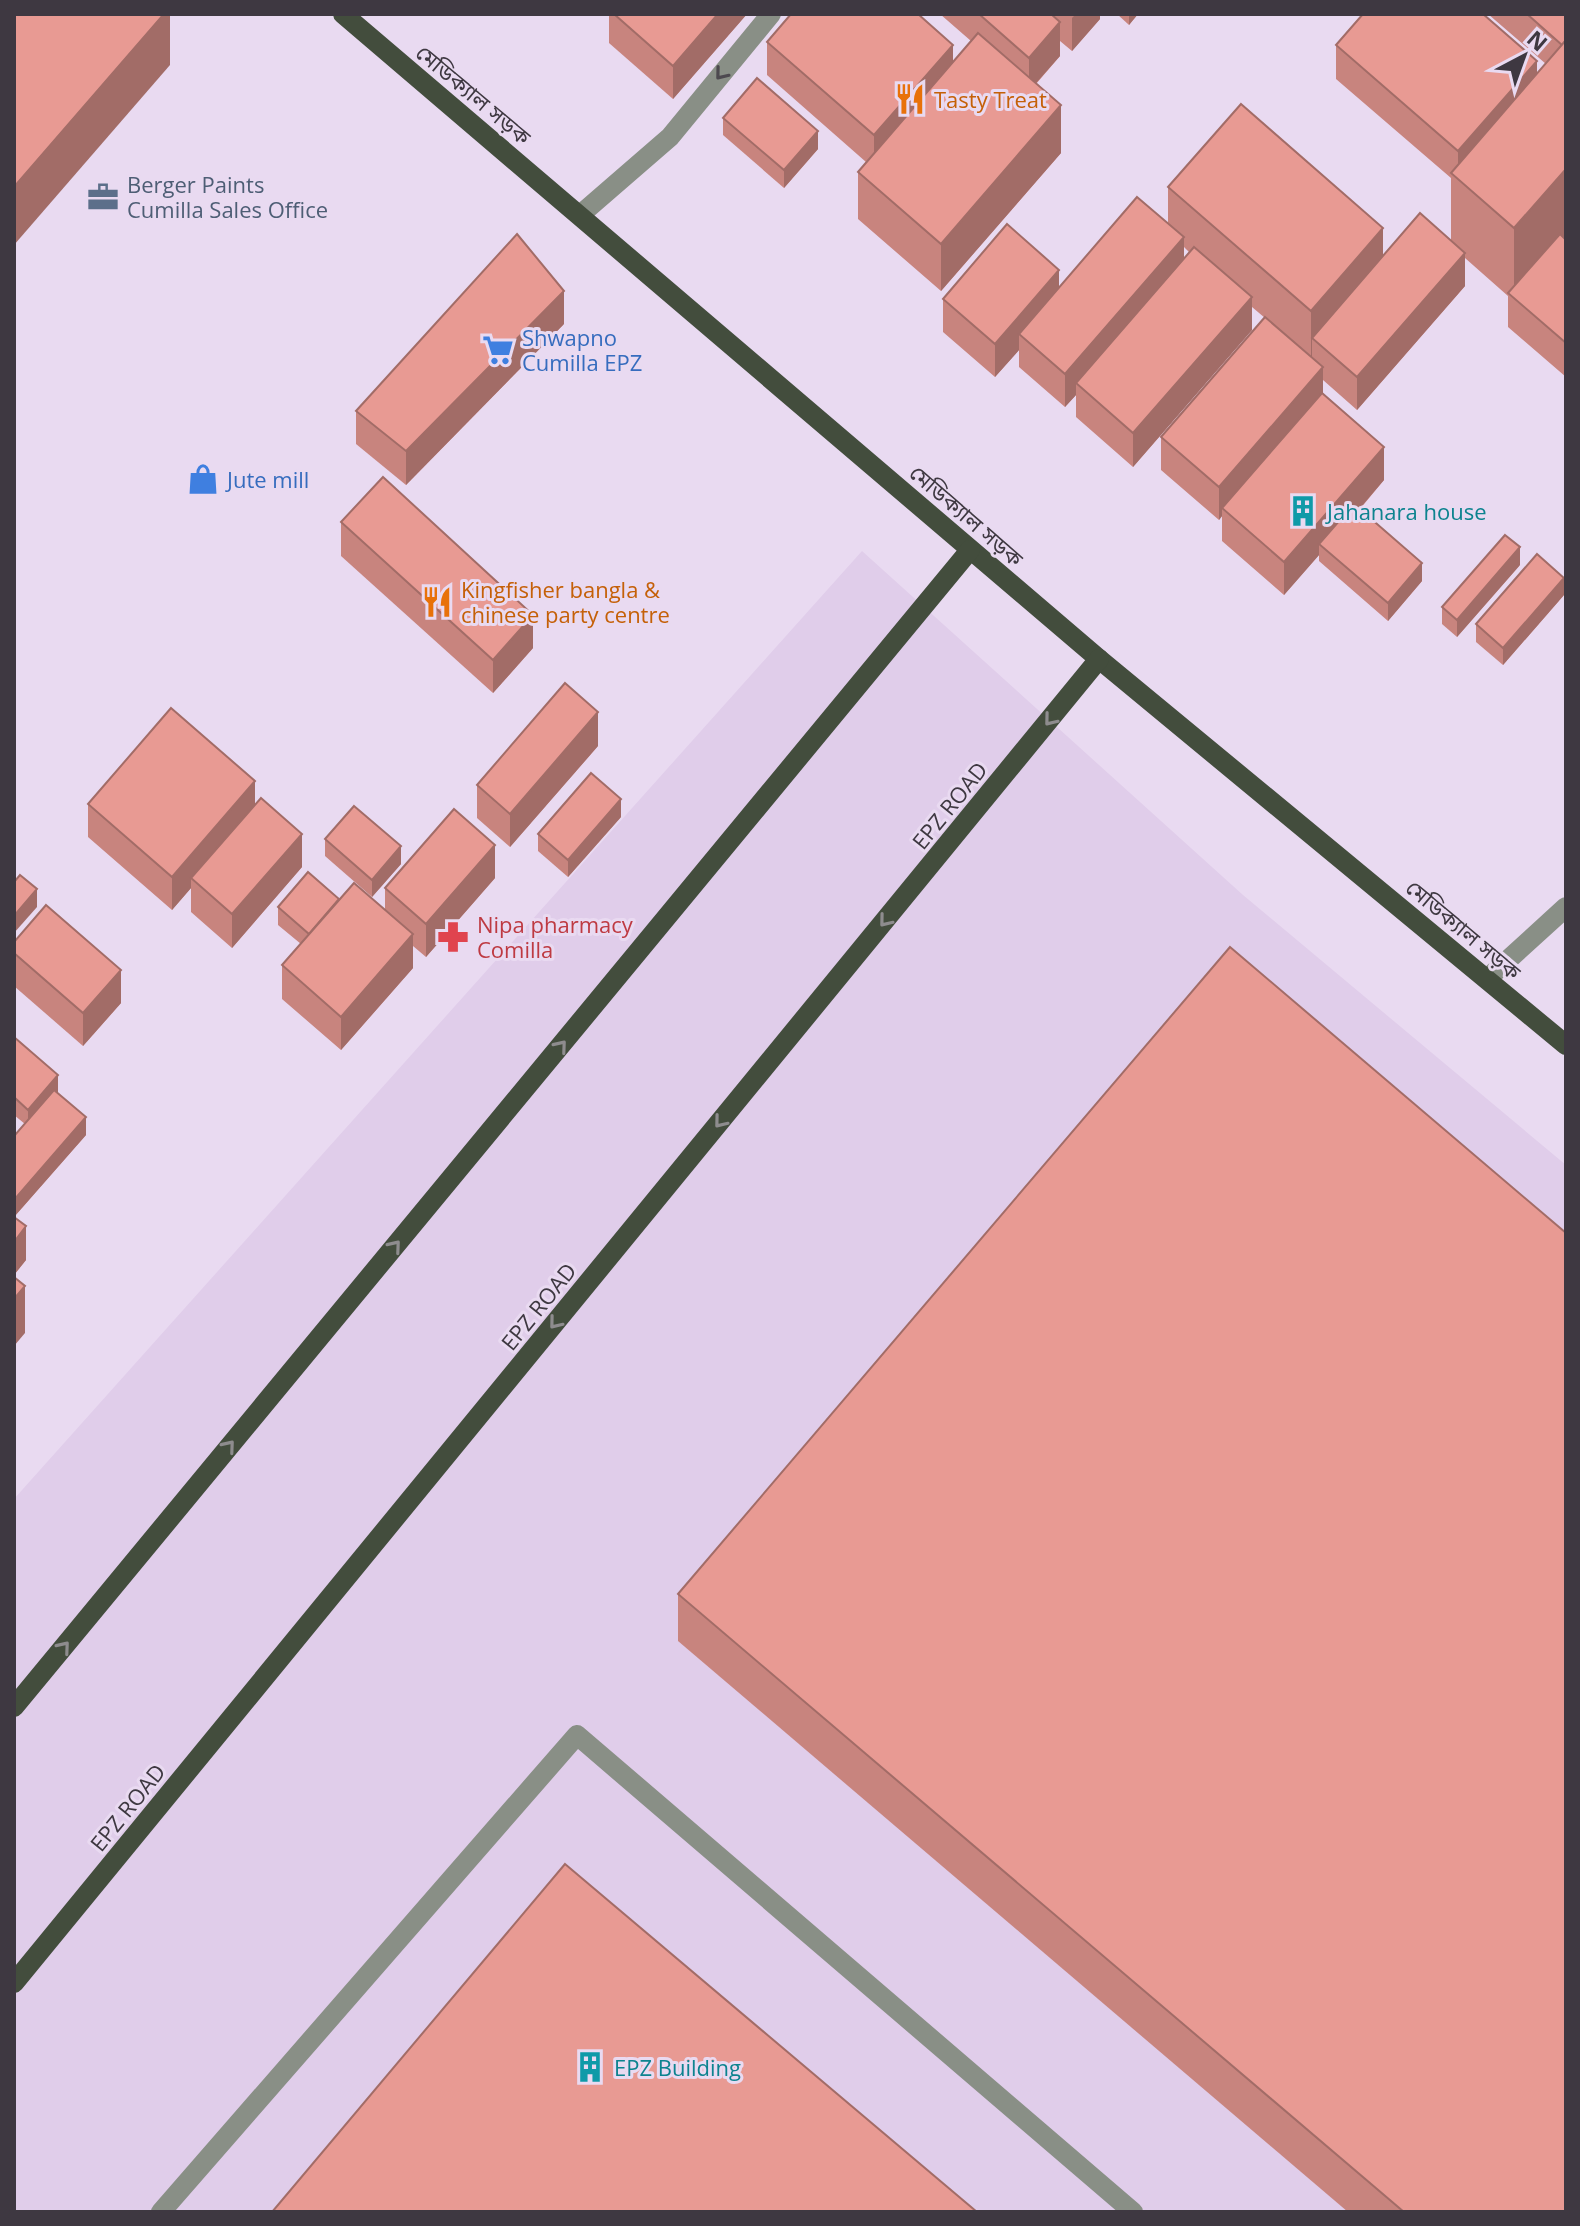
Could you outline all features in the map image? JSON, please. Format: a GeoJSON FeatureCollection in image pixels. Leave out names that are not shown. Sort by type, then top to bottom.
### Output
{"type":"FeatureCollection","features":[{"type":"Feature","properties":{"kind":"main road","name":"মেডিক্যাল সড়ক"},"geometry":{"type":"LineString","coordinates":[[343,14],[1099,659],[1566,1045]]}},
{"type":"Feature","properties":{"kind":"main road"},"geometry":{"type":"LineString","coordinates":[[14,1707],[970,550]]}},
{"type":"Feature","properties":{"kind":"main road","name":"EPZ ROAD"},"geometry":{"type":"LineString","coordinates":[[14,1983],[1099,659]]}},
{"type":"Feature","properties":{"kind":"street"},"geometry":{"type":"LineString","coordinates":[[580,215],[670,137],[771,14]]}},
{"type":"Feature","properties":{"kind":"street"},"geometry":{"type":"LineString","coordinates":[[1487,979],[1566,907]]}},
{"type":"Feature","properties":{"kind":"street"},"geometry":{"type":"LineString","coordinates":[[161,2212],[577,1735],[1133,2212]]}},
{"type":"Feature","properties":{"kind":"shaded area"},"geometry":{"type":"Polygon","coordinates":[[[862,551],[1243,895],[1566,1165],[1566,2212],[14,2212],[14,1499],[862,551]]]}},
{"type":"Feature","properties":{"kind":"building"},"geometry":{"type":"Polygon","coordinates":[[[14,14],[164,14],[14,187],[14,14]]]}},
{"type":"Feature","properties":{"kind":"building"},"geometry":{"type":"Polygon","coordinates":[[[614,14],[718,14],[673,66],[614,14]]]}},
{"type":"Feature","properties":{"kind":"building"},"geometry":{"type":"Polygon","coordinates":[[[791,14],[918,14],[953,45],[874,135],[767,42],[791,14]]]}},
{"type":"Feature","properties":{"kind":"building"},"geometry":{"type":"Polygon","coordinates":[[[979,14],[1051,14],[1060,22],[1029,58],[979,14]]]}},
{"type":"Feature","properties":{"kind":"building"},"geometry":{"type":"Polygon","coordinates":[[[1363,14],[1483,14],[1537,61],[1458,151],[1336,45],[1363,14]]]}},
{"type":"Feature","properties":{"kind":"building"},"geometry":{"type":"Polygon","coordinates":[[[1527,14],[1566,14],[1566,40],[1562,45],[1527,14]]]}},
{"type":"Feature","properties":{"kind":"building"},"geometry":{"type":"Polygon","coordinates":[[[978,33],[1061,105],[941,244],[858,172],[978,33]]]}},
{"type":"Feature","properties":{"kind":"building"},"geometry":{"type":"Polygon","coordinates":[[[1566,40],[1566,169],[1514,228],[1451,173],[1566,40]]]}},
{"type":"Feature","properties":{"kind":"building"},"geometry":{"type":"Polygon","coordinates":[[[757,78],[818,131],[784,170],[723,118],[757,78]]]}},
{"type":"Feature","properties":{"kind":"building"},"geometry":{"type":"Polygon","coordinates":[[[1241,104],[1383,228],[1311,311],[1168,187],[1241,104]]]}},
{"type":"Feature","properties":{"kind":"building"},"geometry":{"type":"Polygon","coordinates":[[[1137,197],[1184,237],[1065,374],[1019,334],[1137,197]]]}},
{"type":"Feature","properties":{"kind":"building"},"geometry":{"type":"Polygon","coordinates":[[[1420,213],[1465,253],[1357,377],[1312,338],[1420,213]]]}},
{"type":"Feature","properties":{"kind":"building"},"geometry":{"type":"Polygon","coordinates":[[[1007,224],[1059,270],[995,344],[943,299],[1007,224]]]}},
{"type":"Feature","properties":{"kind":"building"},"geometry":{"type":"Polygon","coordinates":[[[517,234],[564,291],[406,451],[356,411],[517,234]]]}},
{"type":"Feature","properties":{"kind":"building"},"geometry":{"type":"Polygon","coordinates":[[[1560,234],[1566,240],[1566,343],[1508,293],[1560,234]]]}},
{"type":"Feature","properties":{"kind":"building"},"geometry":{"type":"Polygon","coordinates":[[[1194,247],[1252,297],[1133,433],[1076,383],[1194,247]]]}},
{"type":"Feature","properties":{"kind":"building"},"geometry":{"type":"Polygon","coordinates":[[[1265,317],[1323,367],[1219,487],[1161,437],[1265,317]]]}},
{"type":"Feature","properties":{"kind":"building","name":"Jahanara house"},"geometry":{"type":"Polygon","coordinates":[[[1322,393],[1384,447],[1284,562],[1222,508],[1322,393]]]}},
{"type":"Feature","properties":{"kind":"building"},"geometry":{"type":"Polygon","coordinates":[[[383,477],[533,615],[493,660],[341,522],[383,477]]]}},
{"type":"Feature","properties":{"kind":"building"},"geometry":{"type":"Polygon","coordinates":[[[1354,504],[1422,563],[1388,603],[1319,544],[1354,504]]]}},
{"type":"Feature","properties":{"kind":"building"},"geometry":{"type":"Polygon","coordinates":[[[1505,535],[1520,547],[1457,620],[1442,607],[1505,535]]]}},
{"type":"Feature","properties":{"kind":"building"},"geometry":{"type":"Polygon","coordinates":[[[1537,554],[1564,578],[1503,648],[1476,624],[1537,554]]]}},
{"type":"Feature","properties":{"kind":"building"},"geometry":{"type":"Polygon","coordinates":[[[565,683],[598,712],[510,814],[477,785],[565,683]]]}},
{"type":"Feature","properties":{"kind":"building"},"geometry":{"type":"Polygon","coordinates":[[[171,708],[255,781],[172,877],[88,804],[171,708]]]}},
{"type":"Feature","properties":{"kind":"building"},"geometry":{"type":"Polygon","coordinates":[[[591,773],[621,799],[568,860],[538,834],[591,773]]]}},
{"type":"Feature","properties":{"kind":"building"},"geometry":{"type":"Polygon","coordinates":[[[261,798],[302,834],[232,914],[191,878],[261,798]]]}},
{"type":"Feature","properties":{"kind":"building"},"geometry":{"type":"Polygon","coordinates":[[[354,806],[401,846],[372,880],[325,839],[354,806]]]}},
{"type":"Feature","properties":{"kind":"building"},"geometry":{"type":"Polygon","coordinates":[[[454,809],[495,845],[426,924],[385,888],[454,809]]]}},
{"type":"Feature","properties":{"kind":"building"},"geometry":{"type":"Polygon","coordinates":[[[308,872],[339,899],[309,934],[278,907],[308,872]]]}},
{"type":"Feature","properties":{"kind":"building"},"geometry":{"type":"Polygon","coordinates":[[[20,875],[37,889],[14,916],[14,882],[20,875]]]}},
{"type":"Feature","properties":{"kind":"building"},"geometry":{"type":"Polygon","coordinates":[[[354,883],[413,934],[341,1017],[282,965],[354,883]]]}},
{"type":"Feature","properties":{"kind":"building"},"geometry":{"type":"Polygon","coordinates":[[[46,905],[121,970],[83,1013],[14,953],[14,942],[46,905]]]}},
{"type":"Feature","properties":{"kind":"building"},"geometry":{"type":"Polygon","coordinates":[[[1230,947],[1566,1233],[1566,2212],[1404,2212],[678,1594],[1230,947]]]}},
{"type":"Feature","properties":{"kind":"building"},"geometry":{"type":"Polygon","coordinates":[[[14,1037],[58,1075],[28,1110],[14,1097],[14,1037]]]}},
{"type":"Feature","properties":{"kind":"building"},"geometry":{"type":"Polygon","coordinates":[[[54,1090],[86,1117],[14,1200],[14,1136],[54,1090]]]}},
{"type":"Feature","properties":{"kind":"building"},"geometry":{"type":"Polygon","coordinates":[[[14,1217],[26,1226],[14,1242],[14,1217]]]}},
{"type":"Feature","properties":{"kind":"building"},"geometry":{"type":"Polygon","coordinates":[[[14,1277],[25,1286],[14,1299],[14,1277]]]}},
{"type":"Feature","properties":{"kind":"building","name":"EPZ Building"},"geometry":{"type":"Polygon","coordinates":[[[565,1864],[977,2212],[272,2212],[565,1864]]]}},
{"type":"Feature","properties":{"kind":"place","name":"Tasty Treat"},"geometry":{"type":"Point","coordinates":[910,99]}},
{"type":"Feature","properties":{"kind":"place","name":"Berger Paints Cumilla Sales Office"},"geometry":{"type":"Point","coordinates":[103,197]}},
{"type":"Feature","properties":{"kind":"place","name":"Shwapno Cumilla EPZ"},"geometry":{"type":"Point","coordinates":[498,350]}},
{"type":"Feature","properties":{"kind":"place","name":"Jute mill"},"geometry":{"type":"Point","coordinates":[203,479]}},
{"type":"Feature","properties":{"kind":"place","name":"Jahanara house"},"geometry":{"type":"Point","coordinates":[1303,511]}},
{"type":"Feature","properties":{"kind":"place","name":"Kingfisher bangla & chinese party centre"},"geometry":{"type":"Point","coordinates":[437,602]}},
{"type":"Feature","properties":{"kind":"place","name":"Nipa pharmacy Comilla"},"geometry":{"type":"Point","coordinates":[453,937]}},
{"type":"Feature","properties":{"kind":"place","name":"EPZ Building"},"geometry":{"type":"Point","coordinates":[590,2067]}}]}
